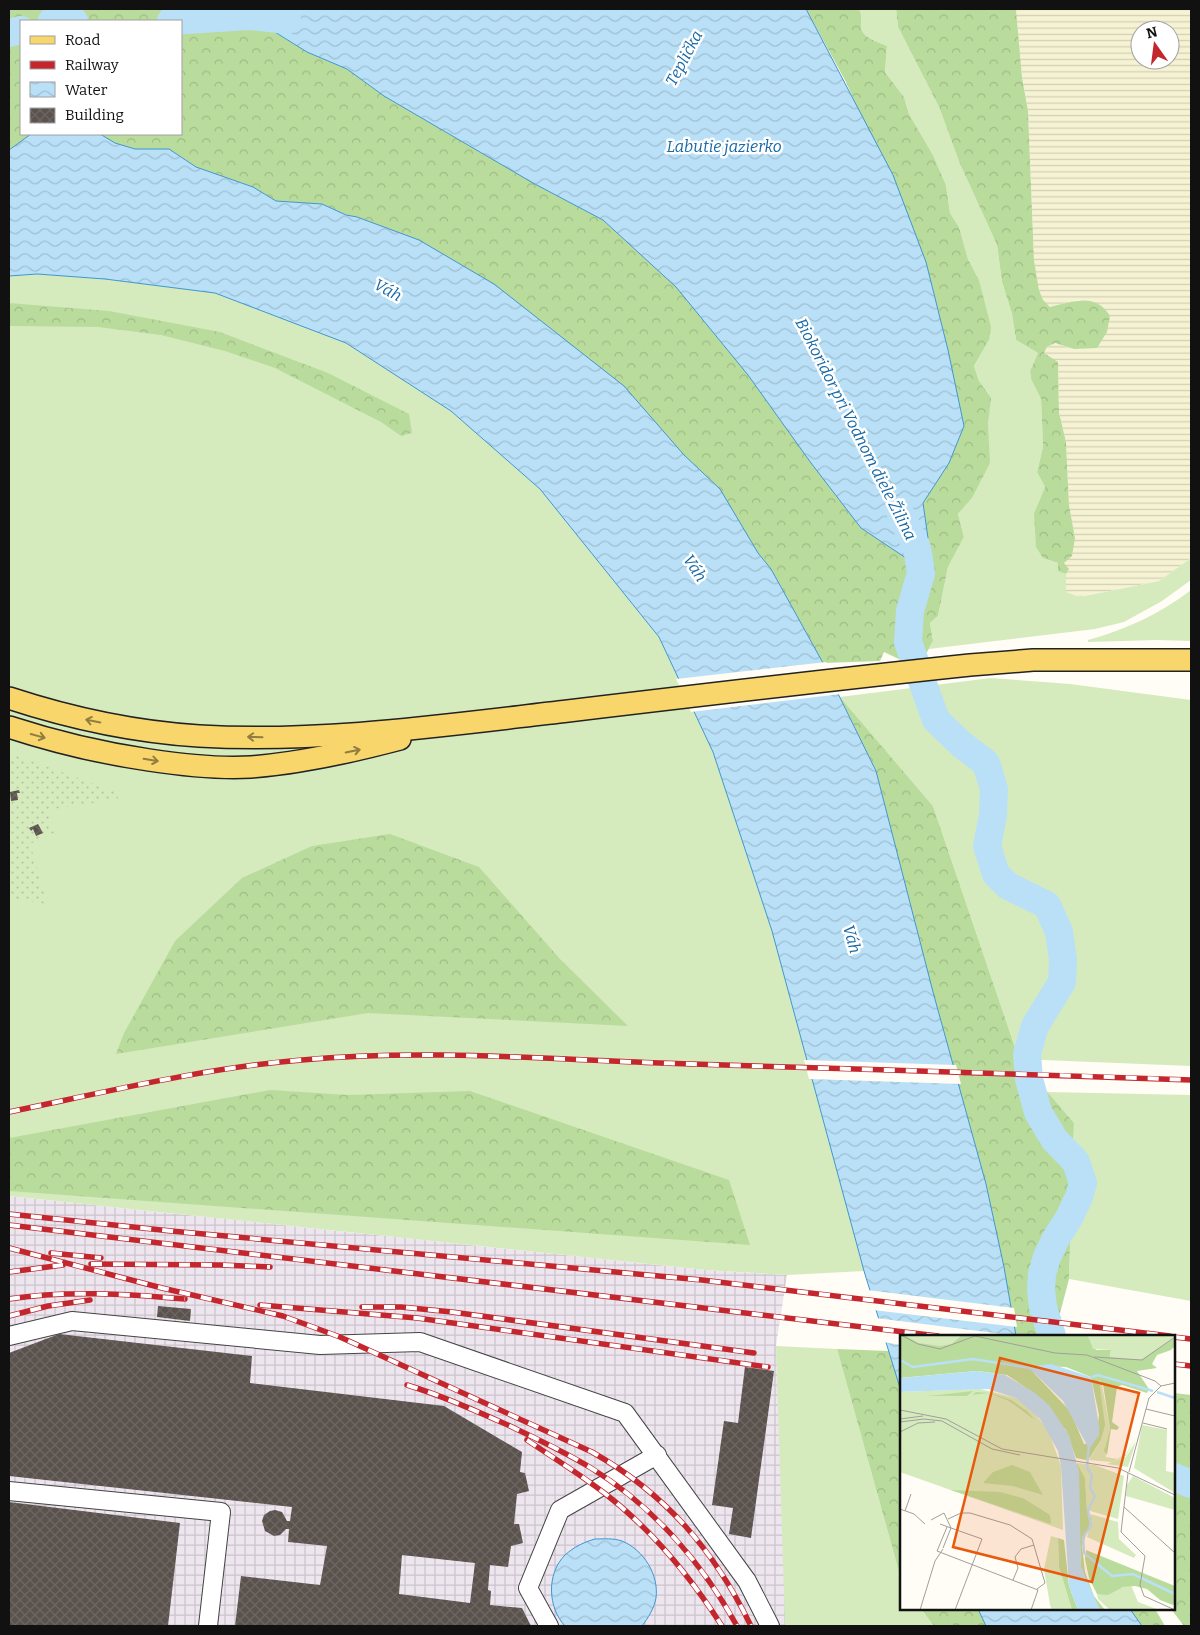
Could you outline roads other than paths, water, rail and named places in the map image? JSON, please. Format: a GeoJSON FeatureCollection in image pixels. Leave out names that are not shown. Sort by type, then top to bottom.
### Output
{"type":"FeatureCollection","features":[{"type":"Feature","properties":{"kind":"main road"},"geometry":{"type":"LineString","coordinates":[[9,698],[70,716],[156,732],[200,736],[303,737],[456,725],[970,665],[1033,660],[1191,660]]}},
{"type":"Feature","properties":{"kind":"main road"},"geometry":{"type":"LineString","coordinates":[[9,727],[68,745],[120,756],[173,764],[211,767],[250,767],[355,751],[456,725]]}},
{"type":"Feature","properties":{"kind":"lane"},"geometry":{"type":"LineString","coordinates":[[9,1336],[72,1321],[320,1345],[420,1342],[625,1413],[746,1581],[770,1626]]}},
{"type":"Feature","properties":{"kind":"lane"},"geometry":{"type":"LineString","coordinates":[[549,1626],[528,1588],[560,1510],[657,1455]]}},
{"type":"Feature","properties":{"kind":"lane"},"geometry":{"type":"LineString","coordinates":[[9,1491],[222,1512],[208,1626]]}},
{"type":"Feature","properties":{"kind":"water","name":"Labutie jazierko"},"geometry":{"type":"Polygon","coordinates":[[[267,9],[806,9],[893,175],[926,262],[948,350],[964,426],[949,463],[923,503],[928,538],[906,558],[861,528],[811,463],[748,375],[676,287],[603,220],[533,183],[384,96],[347,69],[307,52],[249,16],[267,9]]]}},
{"type":"Feature","properties":{"kind":"water","name":"Váh"},"geometry":{"type":"Polygon","coordinates":[[[30,135],[102,135],[115,143],[135,149],[169,149],[196,167],[253,187],[276,201],[322,204],[346,215],[357,217],[419,240],[494,284],[624,386],[684,455],[720,489],[758,553],[771,569],[823,663],[876,771],[933,992],[986,1184],[1004,1267],[1016,1335],[900,1335],[900,1388],[864,1271],[772,931],[713,752],[659,637],[540,489],[451,411],[346,343],[215,293],[105,279],[37,274],[9,276],[9,150],[30,135]]]}},
{"type":"Feature","properties":{"kind":"water"},"geometry":{"type":"Polygon","coordinates":[[[595,1539],[622,1541],[637,1550],[648,1564],[655,1581],[656,1598],[649,1617],[642,1626],[565,1626],[559,1619],[553,1601],[552,1581],[559,1563],[568,1552],[579,1545],[595,1539]]]}},
{"type":"Feature","properties":{"kind":"water"},"geometry":{"type":"Polygon","coordinates":[[[978,1610],[1131,1610],[1142,1626],[986,1626],[978,1610]]]}},
{"type":"Feature","properties":{"kind":"waterway","name":"Biokoridor pri Vodnom diele Žilina"},"geometry":{"type":"LineString","coordinates":[[182,20],[249,16],[287,20]]}},
{"type":"Feature","properties":{"kind":"waterway","name":"Biokoridor pri Vodnom diele Žilina"},"geometry":{"type":"LineString","coordinates":[[9,33],[20,30]]}},
{"type":"Feature","properties":{"kind":"waterway","name":"Biokoridor pri Vodnom diele Žilina"},"geometry":{"type":"LineString","coordinates":[[901,515],[917,548],[921,573],[910,611],[908,642],[936,720],[961,744],[986,763],[994,789],[993,815],[987,846],[996,874],[1008,886],[1047,905],[1059,932],[1063,960],[1062,982],[1035,1026],[1027,1054],[1029,1079],[1038,1112],[1054,1139],[1076,1162],[1083,1183],[1069,1218],[1047,1257],[1042,1274],[1043,1307],[1052,1335]]}},
{"type":"Feature","properties":{"kind":"waterway","name":"Biokoridor pri Vodnom diele Žilina"},"geometry":{"type":"LineString","coordinates":[[1175,1477],[1191,1484]]}},
{"type":"Feature","properties":{"kind":"railway"},"geometry":{"type":"LineString","coordinates":[[9,1112],[228,1069],[302,1060],[392,1055],[481,1056],[1191,1080]]}},
{"type":"Feature","properties":{"kind":"railway"},"geometry":{"type":"LineString","coordinates":[[9,1214],[171,1231],[702,1280],[1162,1335]]}},
{"type":"Feature","properties":{"kind":"railway"},"geometry":{"type":"LineString","coordinates":[[9,1225],[930,1335]]}},
{"type":"Feature","properties":{"kind":"railway"},"geometry":{"type":"LineString","coordinates":[[9,1248],[162,1288],[283,1316],[340,1337],[592,1452],[619,1468],[643,1486],[685,1526],[721,1573],[737,1598],[751,1626]]}},
{"type":"Feature","properties":{"kind":"railway"},"geometry":{"type":"LineString","coordinates":[[51,1253],[101,1258]]}},
{"type":"Feature","properties":{"kind":"railway"},"geometry":{"type":"LineString","coordinates":[[91,1264],[270,1267]]}},
{"type":"Feature","properties":{"kind":"railway"},"geometry":{"type":"LineString","coordinates":[[9,1272],[63,1265]]}},
{"type":"Feature","properties":{"kind":"railway"},"geometry":{"type":"LineString","coordinates":[[9,1299],[75,1294],[119,1294],[185,1299]]}},
{"type":"Feature","properties":{"kind":"railway"},"geometry":{"type":"LineString","coordinates":[[9,1316],[48,1306],[90,1300]]}},
{"type":"Feature","properties":{"kind":"railway"},"geometry":{"type":"LineString","coordinates":[[260,1305],[417,1318],[768,1367]]}},
{"type":"Feature","properties":{"kind":"railway"},"geometry":{"type":"LineString","coordinates":[[362,1307],[401,1307],[452,1312],[754,1353]]}},
{"type":"Feature","properties":{"kind":"railway"},"geometry":{"type":"LineString","coordinates":[[1175,1337],[1191,1339]]}},
{"type":"Feature","properties":{"kind":"railway"},"geometry":{"type":"LineString","coordinates":[[1175,1364],[1191,1366]]}},
{"type":"Feature","properties":{"kind":"railway"},"geometry":{"type":"LineString","coordinates":[[407,1385],[472,1409],[510,1426],[551,1446],[614,1483],[655,1518],[692,1558],[737,1626]]}},
{"type":"Feature","properties":{"kind":"railway"},"geometry":{"type":"LineString","coordinates":[[527,1440],[594,1485],[637,1521],[683,1571],[722,1626]]}},
{"type":"Feature","properties":{"kind":"water label","name":"Teplička"},"geometry":{"type":"Point","coordinates":[684,58]}}]}
